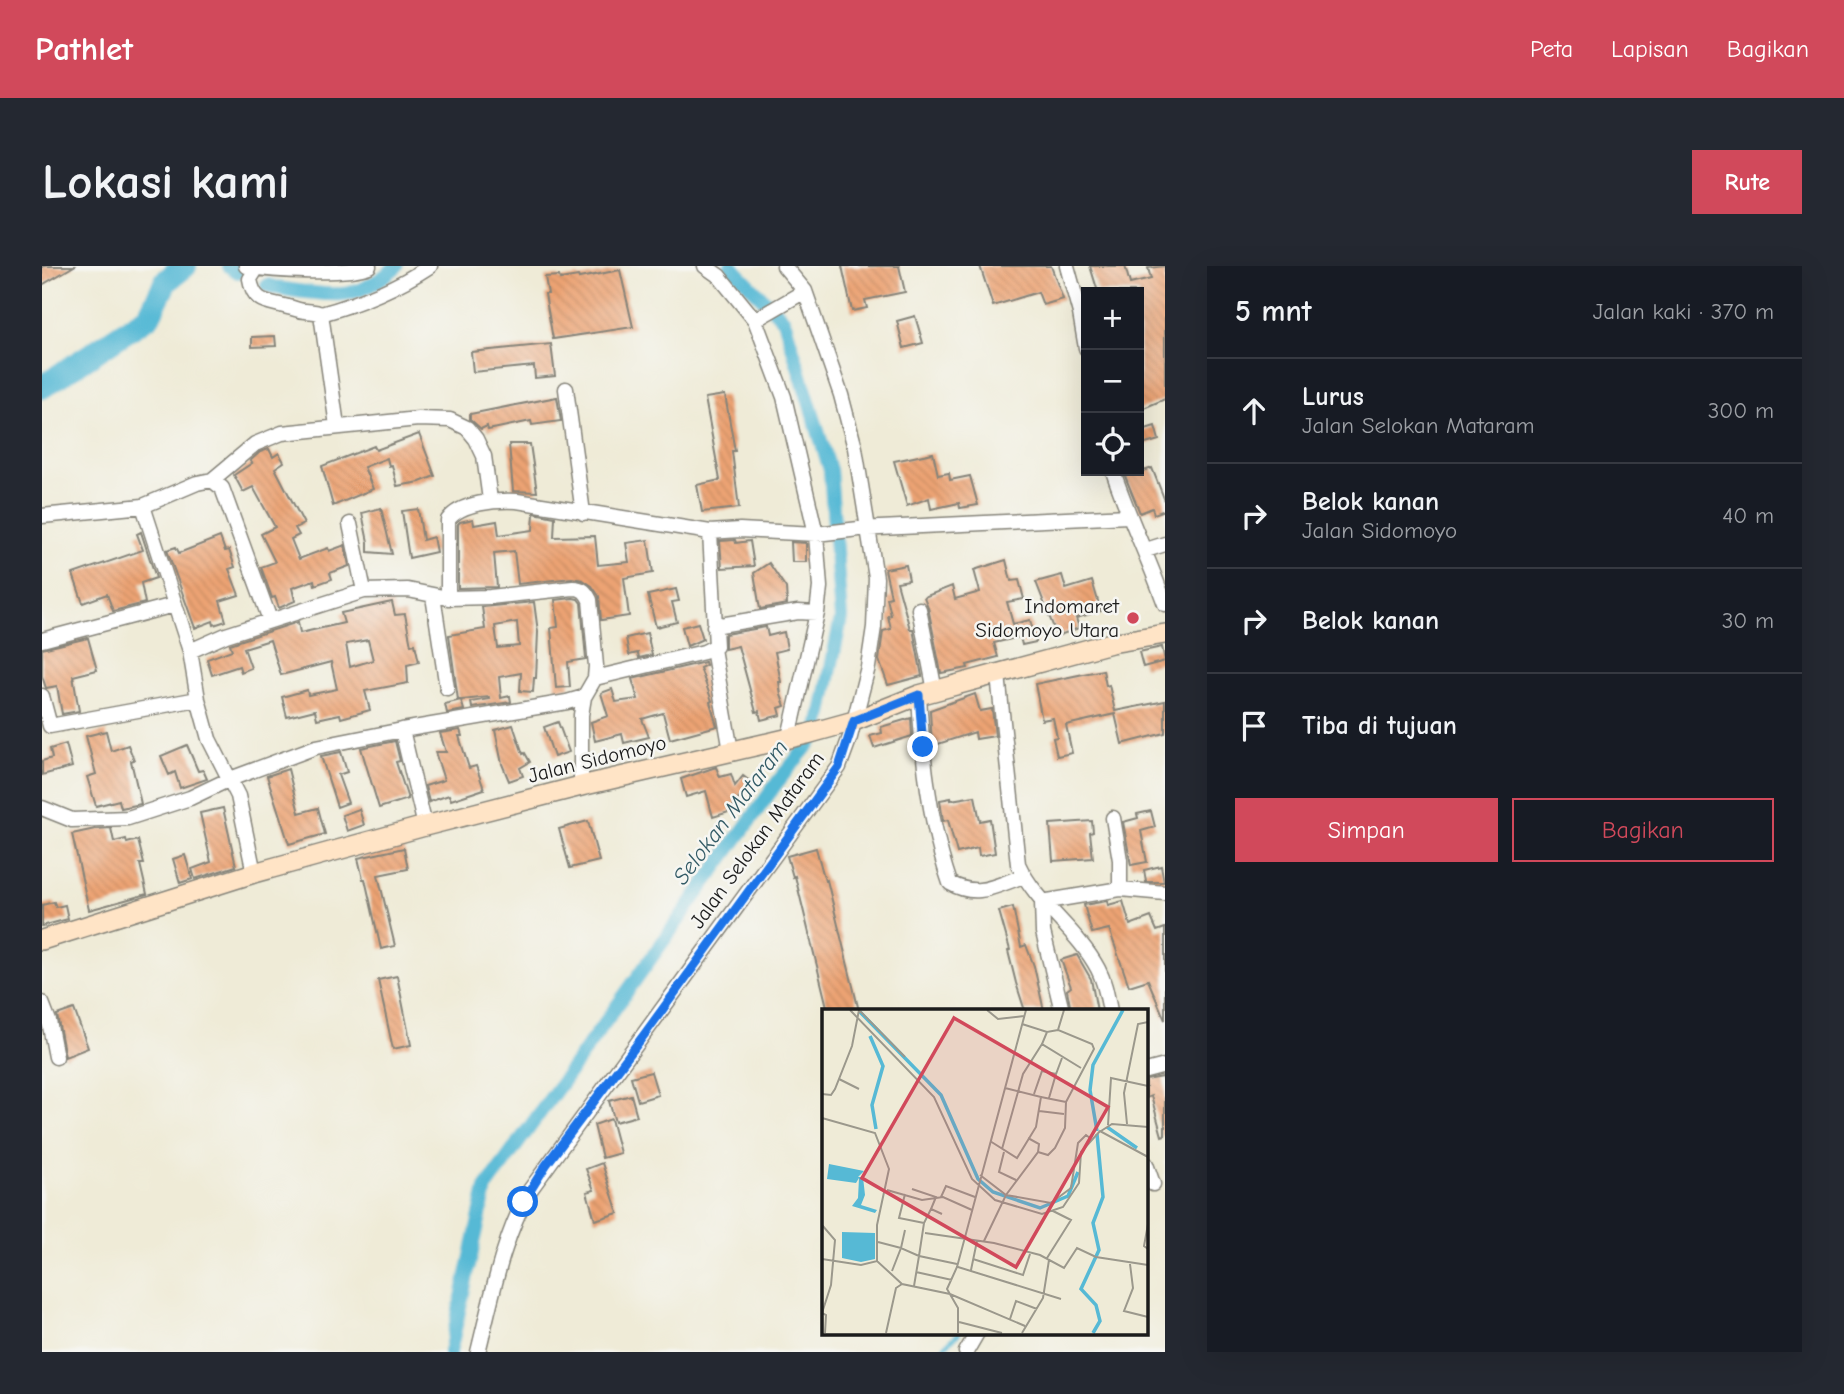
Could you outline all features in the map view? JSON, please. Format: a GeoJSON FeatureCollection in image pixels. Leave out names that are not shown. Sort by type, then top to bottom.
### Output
{"type":"FeatureCollection","features":[{"type":"Feature","properties":{"kind":"main road","name":"Jalan Sidomoyo"},"geometry":{"type":"LineString","coordinates":[[42,940],[254,873],[425,826],[581,786],[798,736],[854,721],[927,693],[1111,643],[1165,634]]}},
{"type":"Feature","properties":{"kind":"street"},"geometry":{"type":"LineString","coordinates":[[369,266],[359,270],[326,271],[250,267],[250,279],[257,297],[265,302],[321,314],[375,297],[401,285],[430,266]]}},
{"type":"Feature","properties":{"kind":"street"},"geometry":{"type":"LineString","coordinates":[[705,266],[761,316],[784,397],[816,534],[820,587],[798,736]]}},
{"type":"Feature","properties":{"kind":"street","name":"Jalan Selokan Mataram"},"geometry":{"type":"LineString","coordinates":[[478,1352],[506,1244],[530,1190],[839,767],[854,721],[874,627],[876,579],[864,529],[855,448],[841,395],[801,293],[784,266]]}},
{"type":"Feature","properties":{"kind":"street"},"geometry":{"type":"LineString","coordinates":[[1067,266],[1081,319]]}},
{"type":"Feature","properties":{"kind":"street"},"geometry":{"type":"LineString","coordinates":[[761,316],[801,293]]}},
{"type":"Feature","properties":{"kind":"street"},"geometry":{"type":"LineString","coordinates":[[321,314],[337,426]]}},
{"type":"Feature","properties":{"kind":"street"},"geometry":{"type":"LineString","coordinates":[[566,389],[583,513]]}},
{"type":"Feature","properties":{"kind":"street"},"geometry":{"type":"LineString","coordinates":[[42,516],[143,506],[197,483],[212,480],[256,444],[282,433],[418,419],[450,421],[467,429],[476,439],[484,456],[491,500]]}},
{"type":"Feature","properties":{"kind":"street"},"geometry":{"type":"LineString","coordinates":[[1115,476],[1128,516],[1146,550],[1165,604]]}},
{"type":"Feature","properties":{"kind":"street"},"geometry":{"type":"LineString","coordinates":[[212,480],[222,488],[270,620]]}},
{"type":"Feature","properties":{"kind":"street"},"geometry":{"type":"LineString","coordinates":[[447,688],[441,597],[447,520],[453,514],[491,500],[517,501],[710,532],[740,530],[816,534],[864,529],[1128,516]]}},
{"type":"Feature","properties":{"kind":"street"},"geometry":{"type":"LineString","coordinates":[[143,506],[190,651],[198,699],[209,738],[238,796],[254,873]]}},
{"type":"Feature","properties":{"kind":"street"},"geometry":{"type":"LineString","coordinates":[[350,524],[364,591]]}},
{"type":"Feature","properties":{"kind":"street"},"geometry":{"type":"LineString","coordinates":[[595,678],[713,649],[717,643],[710,532]]}},
{"type":"Feature","properties":{"kind":"street"},"geometry":{"type":"LineString","coordinates":[[1146,550],[1165,544]]}},
{"type":"Feature","properties":{"kind":"street"},"geometry":{"type":"LineString","coordinates":[[190,651],[226,635],[364,591],[408,590],[441,597],[491,597],[581,588],[590,600],[596,658],[595,678],[584,697],[581,715],[581,786]]}},
{"type":"Feature","properties":{"kind":"street"},"geometry":{"type":"LineString","coordinates":[[42,640],[174,605]]}},
{"type":"Feature","properties":{"kind":"street"},"geometry":{"type":"LineString","coordinates":[[919,609],[927,693],[921,733],[929,790],[950,883],[976,892],[1024,876]]}},
{"type":"Feature","properties":{"kind":"street"},"geometry":{"type":"LineString","coordinates":[[714,626],[798,612],[817,613]]}},
{"type":"Feature","properties":{"kind":"street"},"geometry":{"type":"LineString","coordinates":[[713,649],[731,751]]}},
{"type":"Feature","properties":{"kind":"street"},"geometry":{"type":"LineString","coordinates":[[998,674],[1016,849],[1024,876],[1042,902],[1085,948],[1106,989],[1110,1009]]}},
{"type":"Feature","properties":{"kind":"street"},"geometry":{"type":"LineString","coordinates":[[42,696],[46,728],[198,699]]}},
{"type":"Feature","properties":{"kind":"street"},"geometry":{"type":"LineString","coordinates":[[42,808],[72,820],[128,818],[190,798],[230,779],[316,747],[584,697]]}},
{"type":"Feature","properties":{"kind":"street"},"geometry":{"type":"LineString","coordinates":[[402,730],[425,826]]}},
{"type":"Feature","properties":{"kind":"street"},"geometry":{"type":"LineString","coordinates":[[1113,818],[1120,860],[1120,889]]}},
{"type":"Feature","properties":{"kind":"street"},"geometry":{"type":"LineString","coordinates":[[1042,902],[1120,889],[1165,893]]}},
{"type":"Feature","properties":{"kind":"street"},"geometry":{"type":"LineString","coordinates":[[1042,902],[1043,932],[1062,1009]]}},
{"type":"Feature","properties":{"kind":"street"},"geometry":{"type":"LineString","coordinates":[[42,1003],[49,1021],[56,1056]]}},
{"type":"Feature","properties":{"kind":"street"},"geometry":{"type":"LineString","coordinates":[[1148,1070],[1165,1066]]}},
{"type":"Feature","properties":{"kind":"street"},"geometry":{"type":"LineString","coordinates":[[966,1352],[976,1334]]}},
{"type":"Feature","properties":{"kind":"building"},"geometry":{"type":"Polygon","coordinates":[[[42,266],[74,266],[42,285],[42,266]]]}},
{"type":"Feature","properties":{"kind":"building"},"geometry":{"type":"Polygon","coordinates":[[[842,266],[899,266],[905,292],[865,300],[867,308],[852,311],[842,266]]]}},
{"type":"Feature","properties":{"kind":"building"},"geometry":{"type":"Polygon","coordinates":[[[980,266],[1051,266],[1063,299],[1043,305],[1038,292],[993,306],[980,266]]]}},
{"type":"Feature","properties":{"kind":"building"},"geometry":{"type":"Polygon","coordinates":[[[1090,266],[1125,266],[1130,284],[1151,279],[1148,268],[1165,266],[1165,399],[1144,408],[1144,287],[1096,287],[1090,266]]]}},
{"type":"Feature","properties":{"kind":"building"},"geometry":{"type":"Polygon","coordinates":[[[620,270],[633,327],[553,339],[545,294],[548,294],[545,277],[579,278],[620,270]]]}},
{"type":"Feature","properties":{"kind":"building"},"geometry":{"type":"Polygon","coordinates":[[[915,316],[923,343],[904,348],[897,321],[915,316]]]}},
{"type":"Feature","properties":{"kind":"building"},"geometry":{"type":"Polygon","coordinates":[[[275,336],[276,346],[252,347],[252,337],[275,336]]]}},
{"type":"Feature","properties":{"kind":"building"},"geometry":{"type":"Polygon","coordinates":[[[551,344],[555,376],[535,378],[534,366],[473,372],[471,352],[551,344]]]}},
{"type":"Feature","properties":{"kind":"building"},"geometry":{"type":"Polygon","coordinates":[[[725,395],[735,451],[732,451],[739,508],[702,512],[697,485],[720,480],[705,398],[725,395]]]}},
{"type":"Feature","properties":{"kind":"building"},"geometry":{"type":"Polygon","coordinates":[[[557,397],[561,421],[532,425],[531,421],[488,430],[487,426],[481,429],[470,419],[470,414],[557,397]]]}},
{"type":"Feature","properties":{"kind":"building"},"geometry":{"type":"Polygon","coordinates":[[[1155,426],[1159,440],[1144,444],[1144,429],[1155,426]]]}},
{"type":"Feature","properties":{"kind":"building"},"geometry":{"type":"Polygon","coordinates":[[[419,434],[435,476],[397,486],[392,465],[389,466],[387,458],[364,467],[373,489],[333,506],[322,466],[374,446],[376,450],[419,434]]]}},
{"type":"Feature","properties":{"kind":"building"},"geometry":{"type":"Polygon","coordinates":[[[509,444],[530,444],[537,492],[513,491],[509,444]]]}},
{"type":"Feature","properties":{"kind":"building"},"geometry":{"type":"Polygon","coordinates":[[[269,449],[273,457],[279,453],[284,462],[275,468],[304,524],[295,528],[299,535],[291,539],[299,559],[345,545],[349,566],[330,573],[332,579],[315,585],[314,580],[292,588],[295,601],[279,608],[275,597],[272,598],[261,567],[275,562],[261,534],[275,527],[253,487],[243,492],[234,475],[252,463],[250,461],[260,452],[269,449]]]}},
{"type":"Feature","properties":{"kind":"building"},"geometry":{"type":"Polygon","coordinates":[[[933,453],[938,475],[949,473],[950,480],[970,476],[978,505],[960,508],[959,503],[931,509],[929,498],[907,506],[894,461],[933,453]]]}},
{"type":"Feature","properties":{"kind":"building"},"geometry":{"type":"Polygon","coordinates":[[[1152,468],[1165,501],[1165,510],[1154,514],[1152,508],[1140,513],[1125,476],[1144,476],[1144,471],[1152,468]]]}},
{"type":"Feature","properties":{"kind":"building"},"geometry":{"type":"Polygon","coordinates":[[[381,508],[392,554],[368,552],[362,513],[381,508]]]}},
{"type":"Feature","properties":{"kind":"building"},"geometry":{"type":"Polygon","coordinates":[[[418,509],[423,540],[433,537],[436,552],[409,558],[402,511],[418,509]]]}},
{"type":"Feature","properties":{"kind":"building"},"geometry":{"type":"Polygon","coordinates":[[[534,513],[555,517],[554,537],[595,536],[598,565],[629,562],[626,543],[648,540],[653,573],[624,578],[629,616],[601,620],[599,596],[592,586],[583,580],[572,578],[518,584],[514,551],[494,553],[497,587],[458,588],[460,522],[473,519],[474,525],[497,521],[499,535],[533,530],[534,513]]]}},
{"type":"Feature","properties":{"kind":"building"},"geometry":{"type":"Polygon","coordinates":[[[141,532],[156,578],[141,583],[145,603],[113,611],[107,594],[83,603],[73,574],[143,550],[137,534],[141,532]]]}},
{"type":"Feature","properties":{"kind":"building"},"geometry":{"type":"Polygon","coordinates":[[[220,537],[225,551],[229,550],[235,567],[229,569],[239,595],[220,601],[226,621],[214,625],[213,621],[195,628],[167,550],[176,547],[179,553],[220,537]]]}},
{"type":"Feature","properties":{"kind":"building"},"geometry":{"type":"Polygon","coordinates":[[[735,540],[736,543],[750,541],[754,566],[722,568],[720,541],[735,540]]]}},
{"type":"Feature","properties":{"kind":"building"},"geometry":{"type":"Polygon","coordinates":[[[791,542],[806,543],[806,562],[792,562],[791,542]]]}},
{"type":"Feature","properties":{"kind":"building"},"geometry":{"type":"Polygon","coordinates":[[[1006,560],[1011,581],[1019,580],[1024,599],[1007,602],[1013,624],[1030,620],[1036,642],[1022,645],[1020,637],[994,643],[998,657],[967,665],[968,668],[941,673],[924,597],[952,586],[955,599],[980,592],[974,570],[1006,560]]]}},
{"type":"Feature","properties":{"kind":"building"},"geometry":{"type":"Polygon","coordinates":[[[769,563],[786,588],[787,604],[760,609],[754,573],[769,563]]]}},
{"type":"Feature","properties":{"kind":"building"},"geometry":{"type":"Polygon","coordinates":[[[906,565],[909,580],[897,582],[910,629],[913,629],[922,676],[888,685],[879,660],[883,631],[891,629],[887,598],[891,597],[885,569],[906,565]]]}},
{"type":"Feature","properties":{"kind":"building"},"geometry":{"type":"Polygon","coordinates":[[[1062,575],[1066,589],[1092,581],[1101,611],[1076,618],[1079,628],[1057,636],[1036,582],[1062,575]]]}},
{"type":"Feature","properties":{"kind":"building"},"geometry":{"type":"Polygon","coordinates":[[[676,589],[679,601],[672,602],[677,622],[656,627],[648,595],[676,589]]]}},
{"type":"Feature","properties":{"kind":"building"},"geometry":{"type":"Polygon","coordinates":[[[573,598],[581,603],[586,659],[568,662],[570,687],[556,688],[551,628],[558,627],[555,600],[573,598]]]}},
{"type":"Feature","properties":{"kind":"building"},"geometry":{"type":"Polygon","coordinates":[[[392,602],[395,615],[405,614],[411,645],[415,644],[419,662],[407,665],[408,683],[365,691],[370,710],[341,718],[340,714],[317,719],[315,710],[287,717],[282,697],[307,690],[308,695],[337,689],[331,662],[281,675],[270,640],[244,648],[251,668],[241,672],[239,666],[212,675],[207,659],[232,650],[230,644],[298,622],[300,633],[344,623],[341,613],[392,602]],[[368,640],[346,644],[350,667],[373,660],[368,640]]]}},
{"type":"Feature","properties":{"kind":"building"},"geometry":{"type":"Polygon","coordinates":[[[534,602],[538,632],[533,692],[520,691],[521,673],[499,677],[501,698],[510,696],[511,702],[472,708],[471,702],[490,699],[458,700],[449,635],[485,629],[482,607],[534,602]],[[517,622],[495,626],[498,648],[519,646],[517,622]]]}},
{"type":"Feature","properties":{"kind":"building"},"geometry":{"type":"Polygon","coordinates":[[[698,623],[703,639],[687,646],[682,627],[698,623]]]}},
{"type":"Feature","properties":{"kind":"building"},"geometry":{"type":"Polygon","coordinates":[[[766,627],[768,636],[784,632],[787,649],[775,652],[785,706],[779,708],[781,715],[761,720],[759,711],[756,712],[738,646],[725,649],[725,634],[766,627]]]}},
{"type":"Feature","properties":{"kind":"building"},"geometry":{"type":"Polygon","coordinates":[[[647,633],[652,655],[639,658],[638,653],[629,655],[626,638],[647,633]]]}},
{"type":"Feature","properties":{"kind":"building"},"geometry":{"type":"Polygon","coordinates":[[[88,638],[97,670],[73,676],[79,711],[62,714],[57,686],[46,688],[42,676],[42,649],[88,638]]]}},
{"type":"Feature","properties":{"kind":"building"},"geometry":{"type":"Polygon","coordinates":[[[1162,647],[1165,661],[1143,667],[1139,652],[1162,647]]]}},
{"type":"Feature","properties":{"kind":"building"},"geometry":{"type":"Polygon","coordinates":[[[705,662],[706,665],[700,668],[712,701],[710,702],[717,726],[670,739],[663,713],[642,719],[649,737],[624,743],[622,734],[595,741],[591,722],[608,716],[601,693],[612,689],[616,702],[638,699],[632,679],[705,662]]]}},
{"type":"Feature","properties":{"kind":"building"},"geometry":{"type":"Polygon","coordinates":[[[1103,670],[1115,711],[1165,701],[1165,733],[1122,744],[1115,714],[1066,725],[1072,753],[1057,756],[1053,718],[1042,720],[1035,684],[1103,670]]]}},
{"type":"Feature","properties":{"kind":"building"},"geometry":{"type":"Polygon","coordinates":[[[975,694],[980,711],[992,709],[995,736],[976,739],[975,732],[932,746],[930,710],[975,694]]]}},
{"type":"Feature","properties":{"kind":"building"},"geometry":{"type":"Polygon","coordinates":[[[461,700],[464,710],[447,713],[445,704],[461,700]]]}},
{"type":"Feature","properties":{"kind":"building"},"geometry":{"type":"Polygon","coordinates":[[[911,718],[912,736],[874,748],[870,736],[882,733],[881,727],[911,718]]]}},
{"type":"Feature","properties":{"kind":"building"},"geometry":{"type":"Polygon","coordinates":[[[558,722],[569,752],[554,757],[544,727],[558,722]]]}},
{"type":"Feature","properties":{"kind":"building"},"geometry":{"type":"Polygon","coordinates":[[[513,725],[523,754],[525,753],[530,762],[520,768],[523,776],[509,781],[502,764],[495,730],[513,725]]]}},
{"type":"Feature","properties":{"kind":"building"},"geometry":{"type":"Polygon","coordinates":[[[460,730],[462,736],[459,736],[469,768],[476,766],[484,789],[451,800],[449,795],[429,802],[425,786],[444,780],[435,752],[446,752],[440,733],[460,730]]]}},
{"type":"Feature","properties":{"kind":"building"},"geometry":{"type":"Polygon","coordinates":[[[106,731],[111,751],[128,745],[134,760],[131,761],[141,804],[121,808],[119,800],[96,806],[87,777],[96,774],[86,736],[106,731]]]}},
{"type":"Feature","properties":{"kind":"building"},"geometry":{"type":"Polygon","coordinates":[[[395,741],[400,761],[396,762],[408,799],[379,808],[361,748],[395,741]]]}},
{"type":"Feature","properties":{"kind":"building"},"geometry":{"type":"Polygon","coordinates":[[[66,744],[72,767],[42,775],[42,761],[52,758],[50,749],[66,744]]]}},
{"type":"Feature","properties":{"kind":"building"},"geometry":{"type":"Polygon","coordinates":[[[187,745],[198,771],[203,770],[207,779],[180,788],[175,772],[169,775],[161,756],[187,745]]]}},
{"type":"Feature","properties":{"kind":"building"},"geometry":{"type":"Polygon","coordinates":[[[341,752],[347,772],[338,775],[348,803],[337,807],[321,756],[341,752]]]}},
{"type":"Feature","properties":{"kind":"building"},"geometry":{"type":"Polygon","coordinates":[[[716,767],[720,777],[731,774],[735,786],[743,776],[751,782],[729,812],[713,817],[706,791],[686,797],[681,779],[716,767]]]}},
{"type":"Feature","properties":{"kind":"building"},"geometry":{"type":"Polygon","coordinates":[[[288,769],[299,813],[318,808],[325,834],[289,844],[267,776],[288,769]]]}},
{"type":"Feature","properties":{"kind":"building"},"geometry":{"type":"Polygon","coordinates":[[[975,796],[980,821],[990,819],[995,853],[979,856],[978,848],[957,853],[948,820],[943,821],[940,800],[975,796]]]}},
{"type":"Feature","properties":{"kind":"building"},"geometry":{"type":"Polygon","coordinates":[[[223,808],[236,866],[195,879],[192,869],[211,862],[200,813],[223,808]]]}},
{"type":"Feature","properties":{"kind":"building"},"geometry":{"type":"Polygon","coordinates":[[[359,809],[364,825],[347,831],[342,815],[359,809]]]}},
{"type":"Feature","properties":{"kind":"building"},"geometry":{"type":"Polygon","coordinates":[[[1151,811],[1155,827],[1141,831],[1147,862],[1131,865],[1123,822],[1138,818],[1137,814],[1151,811]]]}},
{"type":"Feature","properties":{"kind":"building"},"geometry":{"type":"Polygon","coordinates":[[[588,821],[599,861],[570,868],[559,829],[588,821]]]}},
{"type":"Feature","properties":{"kind":"building"},"geometry":{"type":"Polygon","coordinates":[[[1092,821],[1093,832],[1090,833],[1093,858],[1053,861],[1050,824],[1092,821]]]}},
{"type":"Feature","properties":{"kind":"building"},"geometry":{"type":"Polygon","coordinates":[[[111,828],[114,842],[138,840],[147,894],[89,910],[72,834],[111,828]]]}},
{"type":"Feature","properties":{"kind":"building"},"geometry":{"type":"Polygon","coordinates":[[[404,848],[408,869],[378,875],[395,946],[381,949],[358,858],[404,848]]]}},
{"type":"Feature","properties":{"kind":"building"},"geometry":{"type":"Polygon","coordinates":[[[816,848],[825,881],[827,880],[859,1009],[828,1009],[795,876],[793,877],[787,856],[816,848]]]}},
{"type":"Feature","properties":{"kind":"building"},"geometry":{"type":"Polygon","coordinates":[[[185,855],[192,879],[180,883],[173,859],[185,855]]]}},
{"type":"Feature","properties":{"kind":"building"},"geometry":{"type":"Polygon","coordinates":[[[1161,866],[1164,882],[1146,882],[1144,870],[1161,866]]]}},
{"type":"Feature","properties":{"kind":"building"},"geometry":{"type":"Polygon","coordinates":[[[1107,901],[1108,905],[1123,901],[1130,925],[1151,917],[1157,931],[1165,928],[1165,1020],[1148,980],[1129,986],[1109,929],[1092,933],[1084,905],[1107,901]]]}},
{"type":"Feature","properties":{"kind":"building"},"geometry":{"type":"Polygon","coordinates":[[[54,902],[56,907],[65,905],[68,919],[42,926],[42,905],[54,902]]]}},
{"type":"Feature","properties":{"kind":"building"},"geometry":{"type":"Polygon","coordinates":[[[1013,907],[1021,947],[1026,945],[1034,966],[1044,1009],[1024,1009],[999,911],[1013,907]]]}},
{"type":"Feature","properties":{"kind":"building"},"geometry":{"type":"Polygon","coordinates":[[[1077,955],[1091,979],[1097,1009],[1071,1009],[1067,990],[1071,987],[1061,960],[1077,955]]]}},
{"type":"Feature","properties":{"kind":"building"},"geometry":{"type":"Polygon","coordinates":[[[397,976],[411,1045],[393,1049],[378,980],[397,976]]]}},
{"type":"Feature","properties":{"kind":"building"},"geometry":{"type":"Polygon","coordinates":[[[74,1009],[88,1048],[65,1057],[57,1015],[74,1009]]]}},
{"type":"Feature","properties":{"kind":"building"},"geometry":{"type":"Polygon","coordinates":[[[651,1072],[658,1095],[638,1101],[631,1077],[651,1072]]]}},
{"type":"Feature","properties":{"kind":"building"},"geometry":{"type":"Polygon","coordinates":[[[1163,1077],[1165,1135],[1162,1136],[1151,1096],[1148,1097],[1148,1080],[1163,1077]]]}},
{"type":"Feature","properties":{"kind":"building"},"geometry":{"type":"Polygon","coordinates":[[[631,1095],[637,1116],[615,1122],[609,1101],[631,1095]]]}},
{"type":"Feature","properties":{"kind":"building"},"geometry":{"type":"Polygon","coordinates":[[[611,1119],[620,1153],[602,1158],[594,1125],[611,1119]]]}},
{"type":"Feature","properties":{"kind":"building"},"geometry":{"type":"Polygon","coordinates":[[[602,1163],[618,1213],[595,1220],[587,1192],[594,1190],[586,1169],[602,1163]]]}},
{"type":"Feature","properties":{"kind":"waterway"},"geometry":{"type":"LineString","coordinates":[[42,387],[149,316],[166,281],[185,266]]}},
{"type":"Feature","properties":{"kind":"waterway","name":"Selokan Mataram"},"geometry":{"type":"LineString","coordinates":[[229,266],[238,272]]}},
{"type":"Feature","properties":{"kind":"waterway","name":"Selokan Mataram"},"geometry":{"type":"LineString","coordinates":[[267,285],[308,292],[349,293],[363,289],[397,266]]}},
{"type":"Feature","properties":{"kind":"waterway","name":"Selokan Mataram"},"geometry":{"type":"LineString","coordinates":[[450,1352],[486,1188],[779,780],[818,733],[841,618],[830,470],[784,320],[731,266]]}},
{"type":"Feature","properties":{"kind":"waterway"},"geometry":{"type":"LineString","coordinates":[[939,1352],[958,1334]]}},
{"type":"Feature","properties":{"kind":"place","name":"Indomaret Sidomoyo Utara"},"geometry":{"type":"Point","coordinates":[1133,618]}},
{"type":"Feature","properties":{"kind":"route"},"geometry":{"type":"LineString","coordinates":[[523,1202],[546,1165],[839,767],[854,721],[919,695],[923,747]]}}]}
